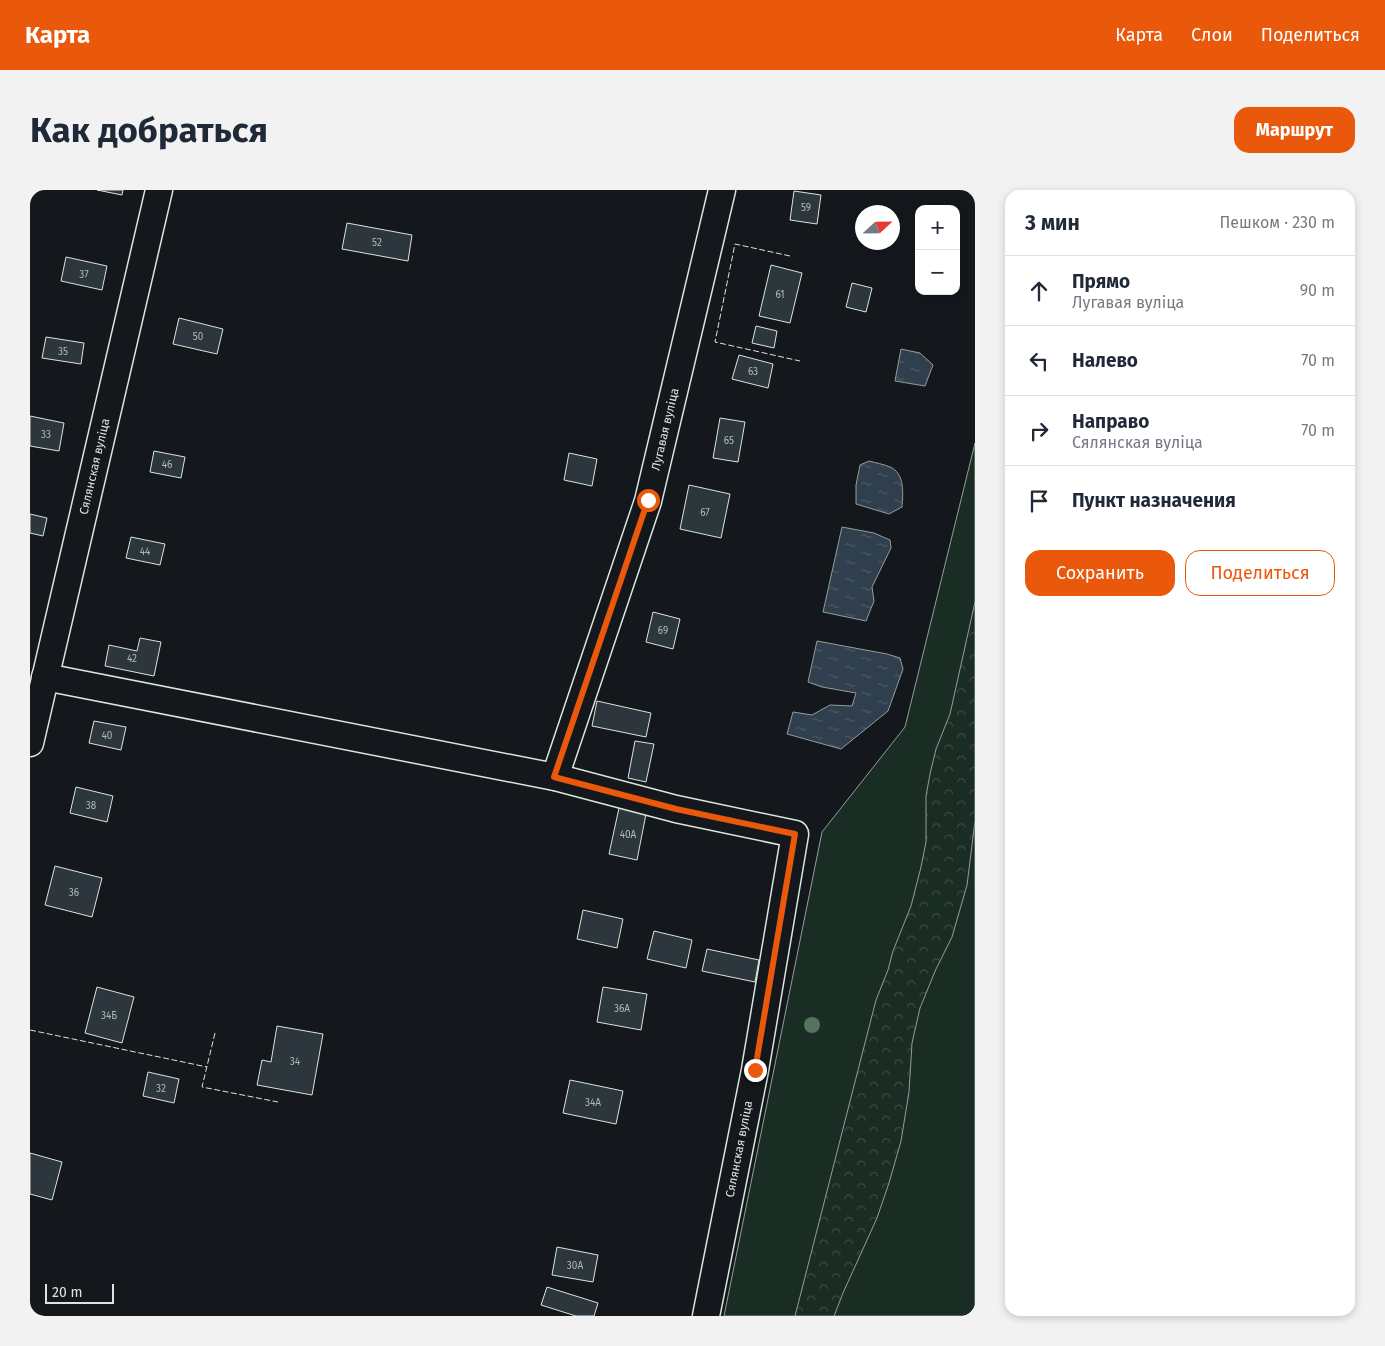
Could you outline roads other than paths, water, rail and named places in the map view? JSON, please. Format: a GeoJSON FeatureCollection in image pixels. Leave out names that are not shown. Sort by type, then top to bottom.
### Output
{"type":"FeatureCollection","features":[{"type":"Feature","properties":{"kind":"street","name":"Сялянская вуліца"},"geometry":{"type":"LineString","coordinates":[[30,743],[159,190]]}},
{"type":"Feature","properties":{"kind":"street","name":"Лугавая вуліца"},"geometry":{"type":"LineString","coordinates":[[554,777],[648,500],[722,190]]}},
{"type":"Feature","properties":{"kind":"street"},"geometry":{"type":"LineString","coordinates":[[45,677],[554,777]]}},
{"type":"Feature","properties":{"kind":"street","name":"Сялянская вуліца"},"geometry":{"type":"LineString","coordinates":[[554,777],[676,809],[795,834],[755,1070],[706,1316]]}},
{"type":"Feature","properties":{"kind":"water"},"geometry":{"type":"Polygon","coordinates":[[[901,349],[920,353],[933,365],[925,386],[895,381],[901,349]]]}},
{"type":"Feature","properties":{"kind":"water"},"geometry":{"type":"Polygon","coordinates":[[[869,461],[890,467],[895,470],[901,479],[903,490],[902,507],[889,514],[856,504],[856,485],[860,465],[869,461]]]}},
{"type":"Feature","properties":{"kind":"water"},"geometry":{"type":"Polygon","coordinates":[[[842,527],[874,533],[890,540],[891,548],[872,587],[874,601],[866,621],[823,612],[842,527]]]}},
{"type":"Feature","properties":{"kind":"water"},"geometry":{"type":"Polygon","coordinates":[[[817,641],[900,658],[903,669],[888,711],[841,749],[787,734],[793,712],[812,715],[830,705],[852,706],[856,693],[822,687],[808,682],[817,641]]]}}]}
